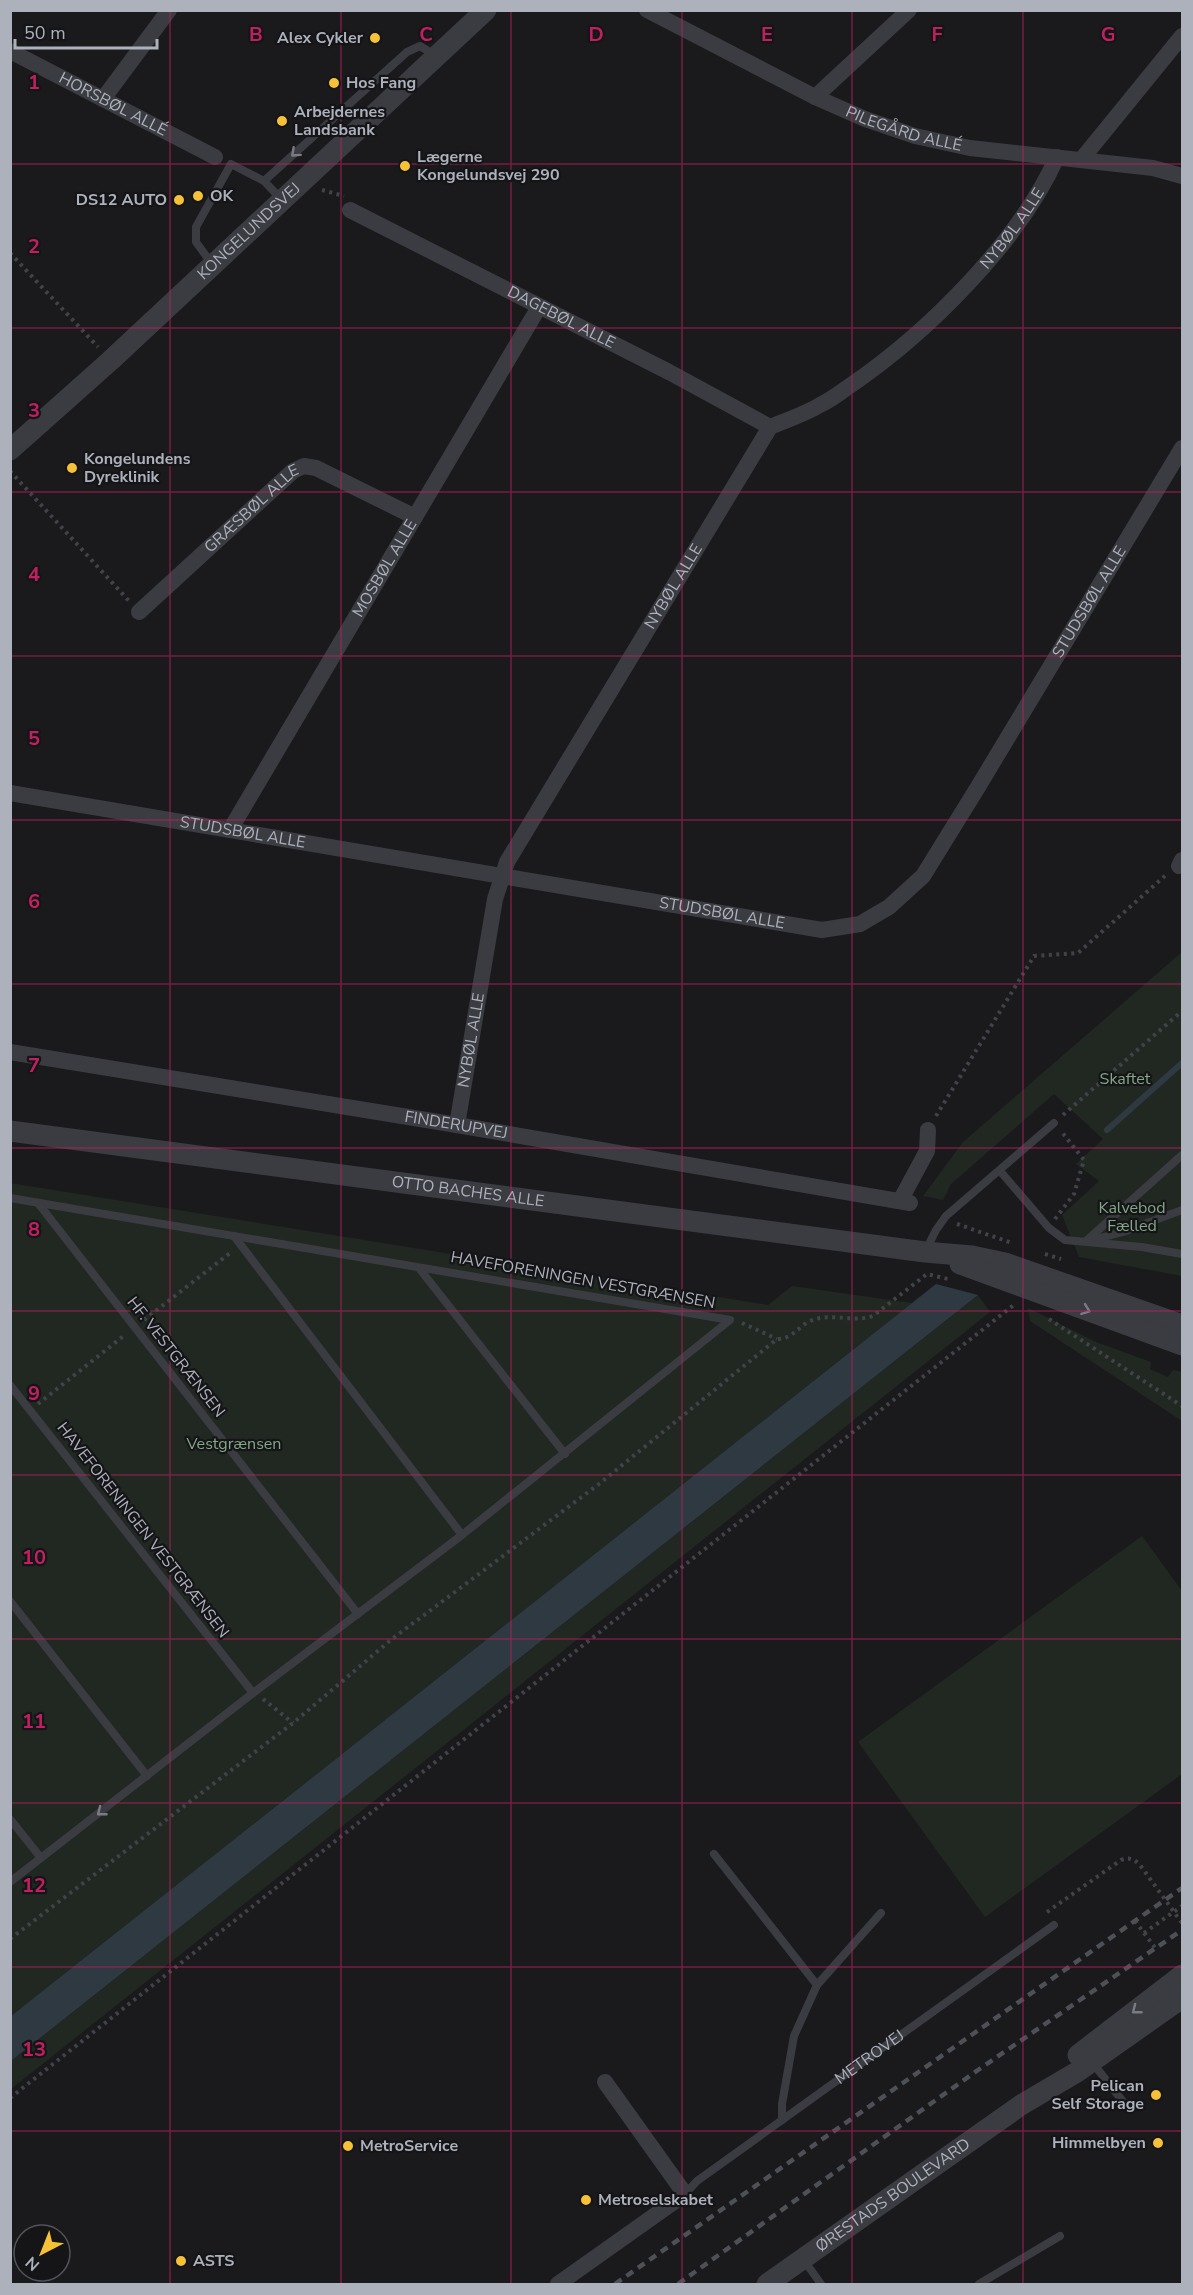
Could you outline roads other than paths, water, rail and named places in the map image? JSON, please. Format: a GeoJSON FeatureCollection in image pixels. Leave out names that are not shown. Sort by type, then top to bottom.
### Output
{"type":"FeatureCollection","features":[{"type":"Feature","properties":{"kind":"street"},"geometry":{"type":"LineString","coordinates":[[103,99],[169,10]]}},
{"type":"Feature","properties":{"kind":"street","name":"KONGELUNDSVEJ"},"geometry":{"type":"LineString","coordinates":[[10,450],[301,185],[486,10]]}},
{"type":"Feature","properties":{"kind":"street","name":"PILEGÅRD ALLÉ"},"geometry":{"type":"LineString","coordinates":[[647,10],[815,97],[865,119],[915,136],[970,148],[1153,168],[1182,176]]}},
{"type":"Feature","properties":{"kind":"street"},"geometry":{"type":"LineString","coordinates":[[815,97],[909,10]]}},
{"type":"Feature","properties":{"kind":"street"},"geometry":{"type":"LineString","coordinates":[[1081,160],[1182,36]]}},
{"type":"Feature","properties":{"kind":"street","name":"HORSBØL ALLÉ"},"geometry":{"type":"LineString","coordinates":[[10,51],[215,157]]}},
{"type":"Feature","properties":{"kind":"street","name":"NYBØL ALLE"},"geometry":{"type":"LineString","coordinates":[[458,1125],[495,899],[513,852],[770,427],[821,405],[874,369],[924,327],[970,281],[1012,231],[1048,177],[1056,157]]}},
{"type":"Feature","properties":{"kind":"street","name":"DAGEBØL ALLE"},"geometry":{"type":"LineString","coordinates":[[350,210],[669,372],[770,427]]}},
{"type":"Feature","properties":{"kind":"street","name":"MOSBØL ALLE"},"geometry":{"type":"LineString","coordinates":[[230,830],[539,307]]}},
{"type":"Feature","properties":{"kind":"street","name":"STUDSBØL ALLE"},"geometry":{"type":"LineString","coordinates":[[10,794],[822,930],[860,924],[889,907],[923,876],[1182,448]]}},
{"type":"Feature","properties":{"kind":"street","name":"GRÆSBØL ALLE"},"geometry":{"type":"LineString","coordinates":[[139,612],[293,471],[304,466],[316,468],[415,517]]}},
{"type":"Feature","properties":{"kind":"street","name":"FINDERUPVEJ"},"geometry":{"type":"LineString","coordinates":[[10,1052],[458,1125],[905,1202],[927,1151],[928,1130]]}},
{"type":"Feature","properties":{"kind":"street","name":"OTTO BACHES ALLE"},"geometry":{"type":"LineString","coordinates":[[10,1131],[925,1252],[972,1256],[1005,1263],[1033,1291]]}},
{"type":"Feature","properties":{"kind":"street"},"geometry":{"type":"LineString","coordinates":[[1033,1291],[1182,1325]]}},
{"type":"Feature","properties":{"kind":"street"},"geometry":{"type":"LineString","coordinates":[[1033,1291],[1182,1345]]}},
{"type":"Feature","properties":{"kind":"street","name":"ØRESTADS BOULEVARD"},"geometry":{"type":"LineString","coordinates":[[1021,2105],[1057,2071],[1182,1975]]}},
{"type":"Feature","properties":{"kind":"street","name":"ØRESTADS BOULEVARD"},"geometry":{"type":"LineString","coordinates":[[767,2284],[1021,2105],[1091,2062],[1182,1998]]}},
{"type":"Feature","properties":{"kind":"street"},"geometry":{"type":"LineString","coordinates":[[604,2082],[685,2194]]}},
{"type":"Feature","properties":{"kind":"street","name":"METROVEJ"},"geometry":{"type":"LineString","coordinates":[[558,2284],[685,2194]]}},
{"type":"Feature","properties":{"kind":"lane"},"geometry":{"type":"LineString","coordinates":[[264,181],[407,52],[420,46],[436,56]]}},
{"type":"Feature","properties":{"kind":"lane"},"geometry":{"type":"LineString","coordinates":[[213,266],[196,242],[196,227],[231,164],[264,181],[283,201]]}},
{"type":"Feature","properties":{"kind":"lane"},"geometry":{"type":"LineString","coordinates":[[925,1252],[946,1216],[1054,1123]]}},
{"type":"Feature","properties":{"kind":"lane"},"geometry":{"type":"LineString","coordinates":[[1086,1241],[1182,1155]]}},
{"type":"Feature","properties":{"kind":"lane"},"geometry":{"type":"LineString","coordinates":[[1000,1171],[1049,1228],[1065,1240],[1182,1254]]}},
{"type":"Feature","properties":{"kind":"lane","name":"HAVEFORENINGEN VESTGRÆNSEN"},"geometry":{"type":"LineString","coordinates":[[10,1198],[730,1320],[462,1535],[252,1693],[147,1776]]}},
{"type":"Feature","properties":{"kind":"lane","name":"HF. VESTGRÆNSEN"},"geometry":{"type":"LineString","coordinates":[[38,1203],[358,1614]]}},
{"type":"Feature","properties":{"kind":"lane"},"geometry":{"type":"LineString","coordinates":[[1086,1241],[1123,1232],[1182,1210]]}},
{"type":"Feature","properties":{"kind":"lane"},"geometry":{"type":"LineString","coordinates":[[234,1236],[462,1535]]}},
{"type":"Feature","properties":{"kind":"lane"},"geometry":{"type":"LineString","coordinates":[[419,1268],[565,1454]]}},
{"type":"Feature","properties":{"kind":"lane","name":"HAVEFORENINGEN VESTGRÆNSEN"},"geometry":{"type":"LineString","coordinates":[[10,1384],[252,1693]]}},
{"type":"Feature","properties":{"kind":"lane"},"geometry":{"type":"LineString","coordinates":[[10,1601],[147,1776],[10,1881]]}},
{"type":"Feature","properties":{"kind":"lane"},"geometry":{"type":"LineString","coordinates":[[10,1819],[41,1858]]}},
{"type":"Feature","properties":{"kind":"lane"},"geometry":{"type":"LineString","coordinates":[[714,1854],[817,1985]]}},
{"type":"Feature","properties":{"kind":"lane"},"geometry":{"type":"LineString","coordinates":[[782,2120],[782,2104],[794,2036],[817,1985],[881,1913]]}},
{"type":"Feature","properties":{"kind":"lane","name":"METROVEJ"},"geometry":{"type":"LineString","coordinates":[[685,2194],[697,2181],[1054,1925]]}},
{"type":"Feature","properties":{"kind":"lane"},"geometry":{"type":"LineString","coordinates":[[1091,2062],[1128,2108]]}},
{"type":"Feature","properties":{"kind":"lane"},"geometry":{"type":"LineString","coordinates":[[979,2284],[1060,2236]]}},
{"type":"Feature","properties":{"kind":"lane"},"geometry":{"type":"LineString","coordinates":[[803,2259],[821,2284]]}},
{"type":"Feature","properties":{"kind":"waterway"},"geometry":{"type":"LineString","coordinates":[[1107,1130],[1182,1063]]}},
{"type":"Feature","properties":{"kind":"railway"},"geometry":{"type":"LineString","coordinates":[[615,2284],[1182,1888]]}},
{"type":"Feature","properties":{"kind":"railway"},"geometry":{"type":"LineString","coordinates":[[678,2284],[978,2070],[1182,1930]]}},
{"type":"Feature","properties":{"kind":"place","name":"Alex Cykler"},"geometry":{"type":"Point","coordinates":[375,38]}},
{"type":"Feature","properties":{"kind":"place","name":"Hos Fang"},"geometry":{"type":"Point","coordinates":[334,83]}},
{"type":"Feature","properties":{"kind":"place","name":"Arbejdernes Landsbank"},"geometry":{"type":"Point","coordinates":[282,121]}},
{"type":"Feature","properties":{"kind":"place","name":"Lægerne Kongelundsvej 290"},"geometry":{"type":"Point","coordinates":[405,166]}},
{"type":"Feature","properties":{"kind":"place","name":"OK"},"geometry":{"type":"Point","coordinates":[198,196]}},
{"type":"Feature","properties":{"kind":"place","name":"DS12 AUTO"},"geometry":{"type":"Point","coordinates":[179,200]}},
{"type":"Feature","properties":{"kind":"place","name":"Kongelundens Dyreklinik"},"geometry":{"type":"Point","coordinates":[72,468]}},
{"type":"Feature","properties":{"kind":"place","name":"Pelican Self Storage"},"geometry":{"type":"Point","coordinates":[1156,2095]}},
{"type":"Feature","properties":{"kind":"place","name":"Himmelbyen"},"geometry":{"type":"Point","coordinates":[1158,2143]}},
{"type":"Feature","properties":{"kind":"place","name":"MetroService"},"geometry":{"type":"Point","coordinates":[348,2146]}},
{"type":"Feature","properties":{"kind":"place","name":"Metroselskabet"},"geometry":{"type":"Point","coordinates":[586,2200]}},
{"type":"Feature","properties":{"kind":"place","name":"ASTS"},"geometry":{"type":"Point","coordinates":[181,2261]}},
{"type":"Feature","properties":{"kind":"park label","name":"Skaftet"},"geometry":{"type":"Point","coordinates":[1125,1079]}},
{"type":"Feature","properties":{"kind":"park label","name":"Kalvebod Fælled"},"geometry":{"type":"Point","coordinates":[1132,1217]}},
{"type":"Feature","properties":{"kind":"park label","name":"Vestgrænsen"},"geometry":{"type":"Point","coordinates":[234,1444]}}]}
